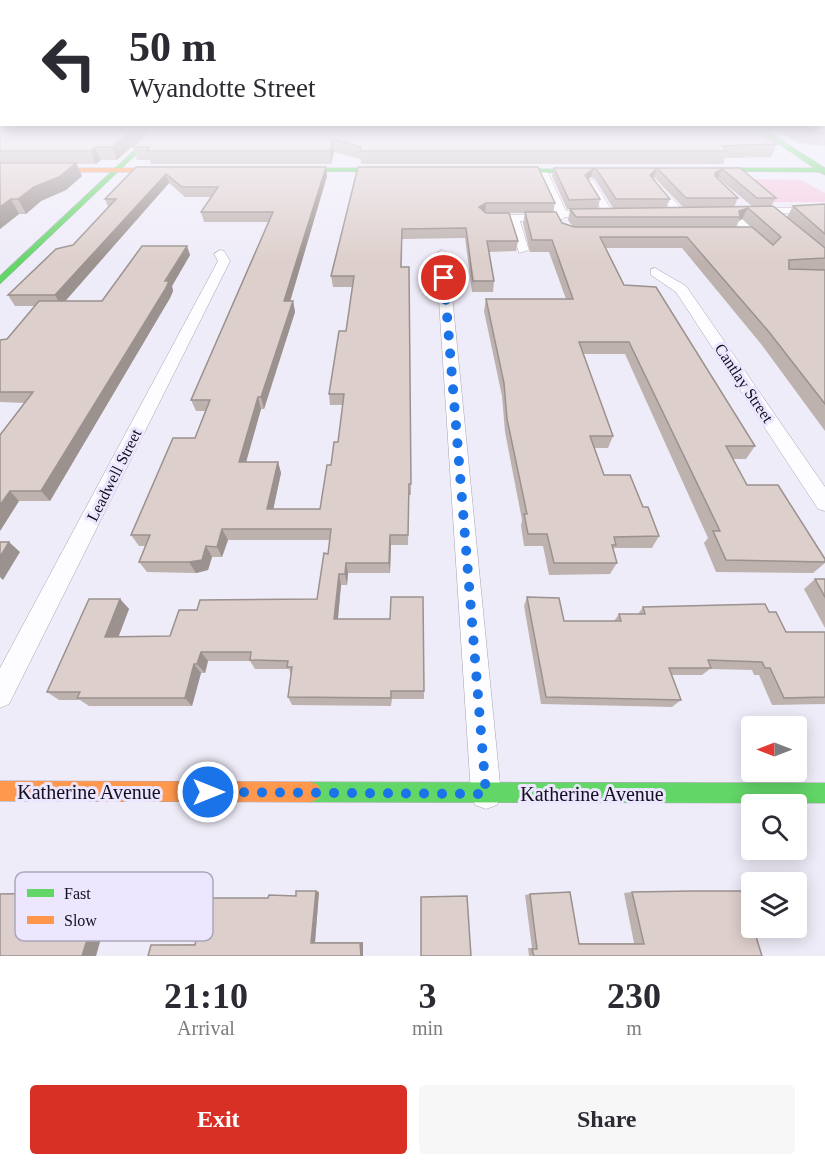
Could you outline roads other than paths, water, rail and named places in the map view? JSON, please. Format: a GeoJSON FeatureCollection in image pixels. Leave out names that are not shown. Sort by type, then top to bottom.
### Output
{"type":"FeatureCollection","features":[{"type":"Feature","properties":{"kind":"street"},"geometry":{"type":"LineString","coordinates":[[0,281],[112,174]]}},
{"type":"Feature","properties":{"kind":"street"},"geometry":{"type":"LineString","coordinates":[[543,174],[564,230]]}},
{"type":"Feature","properties":{"kind":"street"},"geometry":{"type":"LineString","coordinates":[[485,218],[615,214],[590,182]]}},
{"type":"Feature","properties":{"kind":"street"},"geometry":{"type":"LineString","coordinates":[[654,182],[680,214]]}},
{"type":"Feature","properties":{"kind":"street"},"geometry":{"type":"LineString","coordinates":[[768,250],[745,233],[726,213],[744,208],[770,211],[820,211],[825,218]]}},
{"type":"Feature","properties":{"kind":"street"},"geometry":{"type":"LineString","coordinates":[[770,211],[786,225]]}},
{"type":"Feature","properties":{"kind":"street"},"geometry":{"type":"LineString","coordinates":[[514,218],[523,250]]}},
{"type":"Feature","properties":{"kind":"street","name":"Leadwell Street"},"geometry":{"type":"LineString","coordinates":[[0,695],[224,261],[220,254]]}},
{"type":"Feature","properties":{"kind":"street"},"geometry":{"type":"LineString","coordinates":[[442,254],[486,794]]}},
{"type":"Feature","properties":{"kind":"street","name":"Cantlay Street"},"geometry":{"type":"LineString","coordinates":[[655,272],[681,289],[825,503]]}},
{"type":"Feature","properties":{"kind":"street","name":"Katherine Avenue"},"geometry":{"type":"LineString","coordinates":[[0,791],[486,794],[825,793]]}}]}
